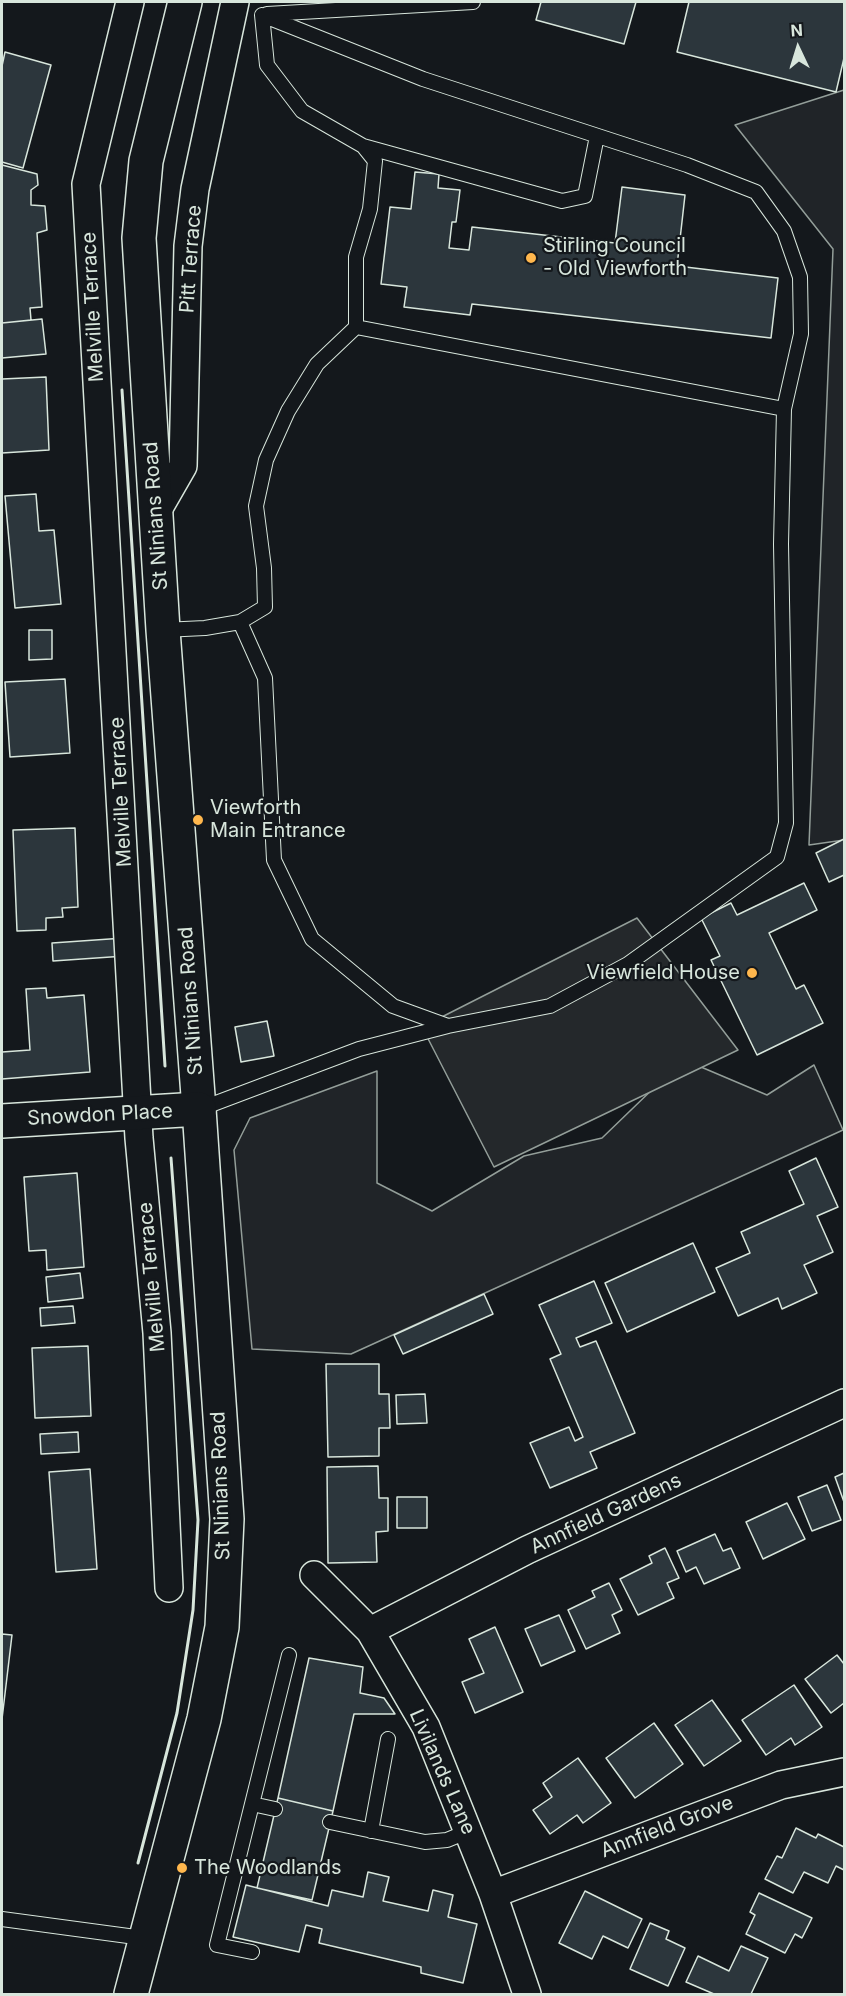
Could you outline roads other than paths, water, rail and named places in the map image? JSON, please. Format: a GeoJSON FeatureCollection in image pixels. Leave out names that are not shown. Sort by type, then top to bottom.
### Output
{"type":"FeatureCollection","features":[{"type":"Feature","properties":{"kind":"street","name":"Melville Terrace"},"geometry":{"type":"LineString","coordinates":[[130,2],[86,184],[139,1114],[157,1333],[169,1588]]}},
{"type":"Feature","properties":{"kind":"street","name":"St Ninians Road"},"geometry":{"type":"LineString","coordinates":[[130,1995],[143,1938],[183,1802],[204,1719],[222,1627],[227,1519],[163,630],[139,238],[146,161],[185,2]]}},
{"type":"Feature","properties":{"kind":"street","name":"Pitt Terrace"},"geometry":{"type":"LineString","coordinates":[[156,513],[183,466],[188,246],[195,189],[235,2]]}},
{"type":"Feature","properties":{"kind":"street","name":"Snowdon Place"},"geometry":{"type":"LineString","coordinates":[[2,1121],[199,1109]]}},
{"type":"Feature","properties":{"kind":"street","name":"Annfield Gardens"},"geometry":{"type":"LineString","coordinates":[[370,1631],[527,1550],[844,1403]]}},
{"type":"Feature","properties":{"kind":"street","name":"Livilands Lane"},"geometry":{"type":"LineString","coordinates":[[314,1575],[370,1631],[426,1727],[493,1894],[527,1995]]}},
{"type":"Feature","properties":{"kind":"street","name":"Annfield Grove"},"geometry":{"type":"LineString","coordinates":[[493,1894],[781,1785],[844,1772]]}},
{"type":"Feature","properties":{"kind":"lane"},"geometry":{"type":"LineString","coordinates":[[262,15],[473,2]]}},
{"type":"Feature","properties":{"kind":"lane"},"geometry":{"type":"LineString","coordinates":[[199,1109],[359,1049],[448,1026],[550,1006],[628,964],[777,857],[786,823],[781,544],[784,409],[801,334],[800,277],[784,231],[756,192],[687,165],[423,79],[262,15]]}},
{"type":"Feature","properties":{"kind":"lane"},"geometry":{"type":"LineString","coordinates":[[262,15],[267,65],[302,111],[363,146],[562,201],[585,196],[597,136]]}},
{"type":"Feature","properties":{"kind":"lane"},"geometry":{"type":"LineString","coordinates":[[163,630],[205,628],[240,622],[265,607],[264,568],[256,506],[266,460],[288,411],[317,364],[356,327],[356,256],[370,209],[375,161],[363,146]]}},
{"type":"Feature","properties":{"kind":"lane"},"geometry":{"type":"LineString","coordinates":[[356,327],[784,409]]}},
{"type":"Feature","properties":{"kind":"lane"},"geometry":{"type":"LineString","coordinates":[[240,622],[266,678],[274,860],[312,939],[393,1006],[448,1026]]}},
{"type":"Feature","properties":{"kind":"lane"},"geometry":{"type":"LineString","coordinates":[[252,1952],[217,1945],[289,1655]]}},
{"type":"Feature","properties":{"kind":"lane"},"geometry":{"type":"LineString","coordinates":[[371,1831],[388,1739]]}},
{"type":"Feature","properties":{"kind":"lane"},"geometry":{"type":"LineString","coordinates":[[252,1804],[275,1809]]}},
{"type":"Feature","properties":{"kind":"lane"},"geometry":{"type":"LineString","coordinates":[[330,1822],[425,1842],[447,1840],[469,1831]]}},
{"type":"Feature","properties":{"kind":"lane"},"geometry":{"type":"LineString","coordinates":[[2,1919],[143,1938]]}},
{"type":"Feature","properties":{"kind":"place","name":"Stirling Council - Old Viewforth"},"geometry":{"type":"Point","coordinates":[531,258]}},
{"type":"Feature","properties":{"kind":"place","name":"Viewforth Main Entrance"},"geometry":{"type":"Point","coordinates":[198,820]}},
{"type":"Feature","properties":{"kind":"place","name":"Viewfield House"},"geometry":{"type":"Point","coordinates":[752,973]}},
{"type":"Feature","properties":{"kind":"place","name":"The Woodlands"},"geometry":{"type":"Point","coordinates":[182,1868]}}]}
